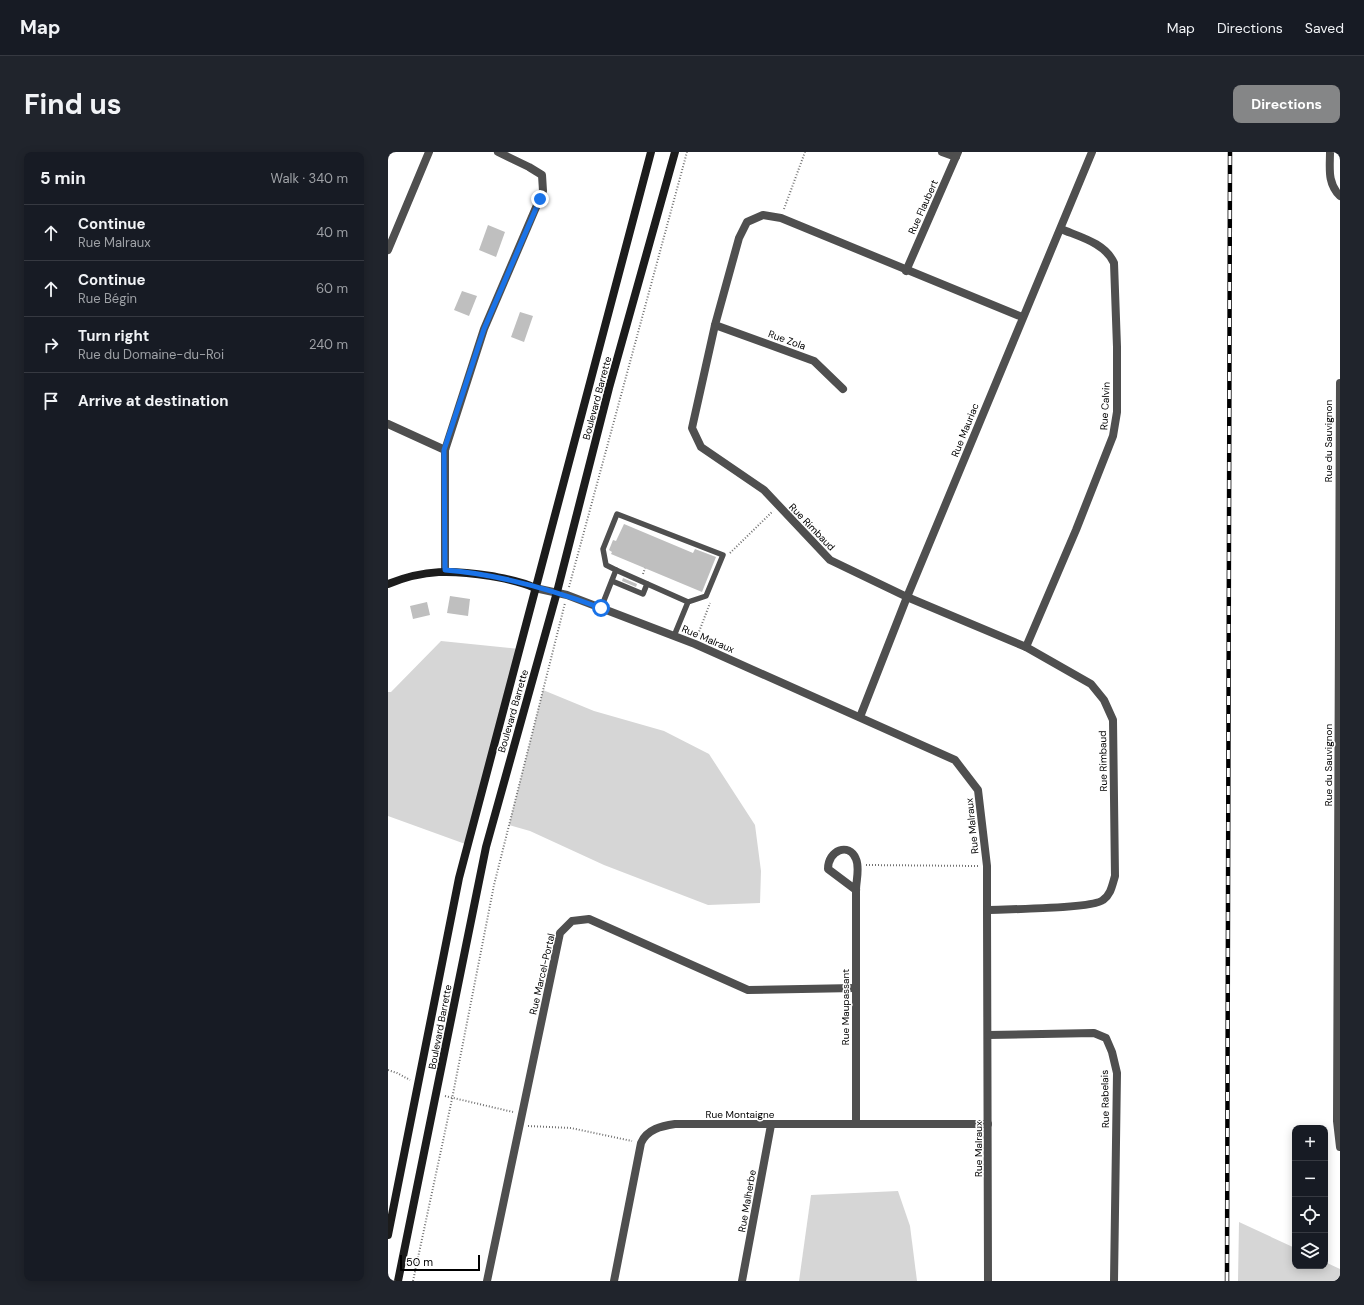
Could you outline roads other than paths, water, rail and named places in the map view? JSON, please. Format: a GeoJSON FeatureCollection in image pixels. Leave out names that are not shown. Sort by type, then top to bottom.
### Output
{"type":"FeatureCollection","features":[{"type":"Feature","properties":{"kind":"main road","name":"Boulevard Barrette"},"geometry":{"type":"LineString","coordinates":[[388,1235],[459,878],[651,152]]}},
{"type":"Feature","properties":{"kind":"main road","name":"Boulevard Barrette"},"geometry":{"type":"LineString","coordinates":[[398,1281],[486,847],[557,592],[610,388],[675,152]]}},
{"type":"Feature","properties":{"kind":"main road"},"geometry":{"type":"LineString","coordinates":[[388,584],[402,578],[445,570],[523,582],[535,588]]}},
{"type":"Feature","properties":{"kind":"street"},"geometry":{"type":"LineString","coordinates":[[388,250],[429,152]]}},
{"type":"Feature","properties":{"kind":"street"},"geometry":{"type":"LineString","coordinates":[[445,570],[444,450],[484,329],[543,191],[542,175],[498,152]]}},
{"type":"Feature","properties":{"kind":"street"},"geometry":{"type":"LineString","coordinates":[[942,152],[957,154]]}},
{"type":"Feature","properties":{"kind":"street","name":"Rue Mauriac"},"geometry":{"type":"LineString","coordinates":[[860,717],[1022,317],[1061,229],[1092,152]]}},
{"type":"Feature","properties":{"kind":"street"},"geometry":{"type":"LineString","coordinates":[[1330,152],[1330,180],[1334,190],[1340,196]]}},
{"type":"Feature","properties":{"kind":"street","name":"Rue Flaubert"},"geometry":{"type":"LineString","coordinates":[[906,271],[957,154]]}},
{"type":"Feature","properties":{"kind":"street","name":"Rue Rimbaud"},"geometry":{"type":"LineString","coordinates":[[987,910],[1083,905],[1102,901],[1111,891],[1115,876],[1113,720],[1104,700],[1091,684],[1026,647],[907,598],[830,560],[764,490],[701,447],[692,428],[714,325],[739,238],[747,222],[763,215],[781,218],[906,271],[1022,317]]}},
{"type":"Feature","properties":{"kind":"street","name":"Rue Calvin"},"geometry":{"type":"LineString","coordinates":[[1026,647],[1076,530],[1113,436],[1117,412],[1117,333],[1114,264],[1110,253],[1101,246],[1061,229]]}},
{"type":"Feature","properties":{"kind":"street","name":"Rue Zola"},"geometry":{"type":"LineString","coordinates":[[714,325],[814,360],[843,389]]}},
{"type":"Feature","properties":{"kind":"street","name":"Rue du Sauvignon"},"geometry":{"type":"LineString","coordinates":[[1340,383],[1339,1071],[1337,1121],[1340,1147]]}},
{"type":"Feature","properties":{"kind":"street"},"geometry":{"type":"LineString","coordinates":[[388,424],[444,450]]}},
{"type":"Feature","properties":{"kind":"street","name":"Rue Malraux"},"geometry":{"type":"LineString","coordinates":[[535,588],[567,595],[695,644],[955,760],[978,790],[986,866],[987,910],[988,1281]]}},
{"type":"Feature","properties":{"kind":"street","name":"Rue Maupassant"},"geometry":{"type":"LineString","coordinates":[[856,890],[828,869],[828,860],[832,854],[839,850],[846,850],[854,855],[858,865],[856,890],[855,988],[856,1123]]}},
{"type":"Feature","properties":{"kind":"street","name":"Rue Marcel-Portal"},"geometry":{"type":"LineString","coordinates":[[487,1281],[560,933],[572,921],[589,919],[748,990],[855,988]]}},
{"type":"Feature","properties":{"kind":"street","name":"Rue Rabelais"},"geometry":{"type":"LineString","coordinates":[[988,1035],[1094,1033],[1106,1038],[1112,1052],[1117,1073],[1114,1281]]}},
{"type":"Feature","properties":{"kind":"street","name":"Rue Montaigne"},"geometry":{"type":"LineString","coordinates":[[614,1281],[641,1142],[644,1136],[659,1127],[675,1124],[988,1124]]}},
{"type":"Feature","properties":{"kind":"street","name":"Rue Malherbe"},"geometry":{"type":"LineString","coordinates":[[742,1281],[771,1125]]}},
{"type":"Feature","properties":{"kind":"lane"},"geometry":{"type":"LineString","coordinates":[[617,514],[723,555],[706,596],[688,602],[616,570],[606,565],[603,549],[617,514]]}},
{"type":"Feature","properties":{"kind":"lane"},"geometry":{"type":"LineString","coordinates":[[601,608],[616,570]]}},
{"type":"Feature","properties":{"kind":"lane"},"geometry":{"type":"LineString","coordinates":[[612,581],[644,594],[647,584]]}},
{"type":"Feature","properties":{"kind":"lane"},"geometry":{"type":"LineString","coordinates":[[674,636],[688,602]]}},
{"type":"Feature","properties":{"kind":"railway"},"geometry":{"type":"LineString","coordinates":[[1227,1281],[1230,152]]}}]}
